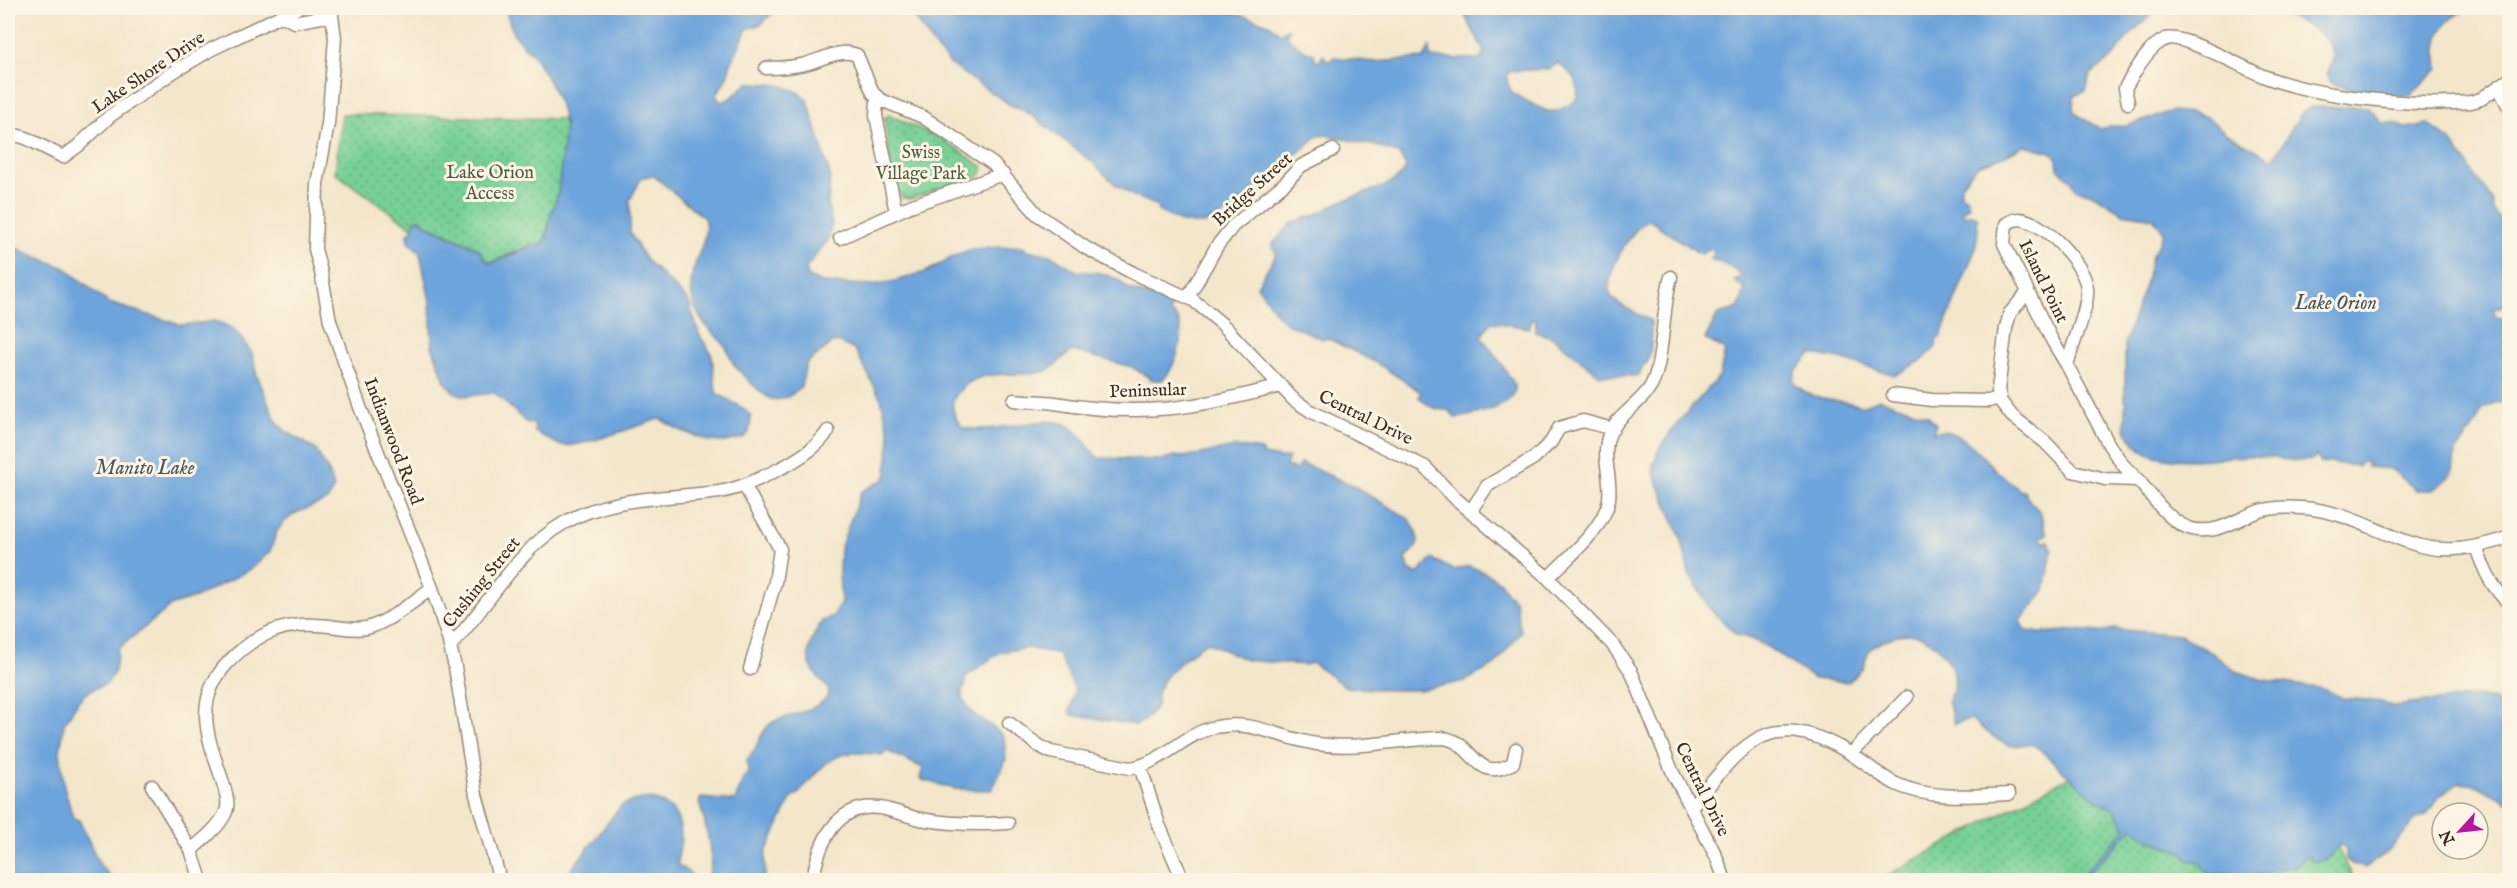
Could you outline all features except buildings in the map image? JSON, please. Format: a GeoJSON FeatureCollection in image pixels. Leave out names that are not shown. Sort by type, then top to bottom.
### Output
{"type":"FeatureCollection","features":[{"type":"Feature","properties":{"kind":"street","name":"Lake Shore Drive"},"geometry":{"type":"LineString","coordinates":[[8,133],[26,138],[63,157],[110,116],[173,72],[212,49],[297,8]]}},
{"type":"Feature","properties":{"kind":"street","name":"Lake Shore Drive"},"geometry":{"type":"LineString","coordinates":[[283,16],[294,22],[331,11]]}},
{"type":"Feature","properties":{"kind":"street","name":"Indianwood Road"},"geometry":{"type":"LineString","coordinates":[[331,11],[334,38],[327,124],[317,183],[315,249],[330,321],[432,588],[450,646],[476,795],[500,880]]}},
{"type":"Feature","properties":{"kind":"street"},"geometry":{"type":"LineString","coordinates":[[2128,103],[2125,87],[2158,43],[2168,38],[2195,44],[2266,77],[2301,87],[2399,102],[2453,104],[2481,99],[2510,79]]}},
{"type":"Feature","properties":{"kind":"street"},"geometry":{"type":"LineString","coordinates":[[766,68],[785,68],[807,64],[848,51],[856,55],[877,97],[876,116],[896,212]]}},
{"type":"Feature","properties":{"kind":"street"},"geometry":{"type":"LineString","coordinates":[[2499,88],[2510,109]]}},
{"type":"Feature","properties":{"kind":"street","name":"Central Drive"},"geometry":{"type":"LineString","coordinates":[[877,97],[947,132],[993,164],[1037,214],[1062,232],[1135,274],[1188,297],[1222,324],[1294,400],[1312,412],[1425,467],[1470,512],[1548,578],[1612,644],[1630,671],[1673,773],[1716,856],[1725,880]]}},
{"type":"Feature","properties":{"kind":"street","name":"Bridge Street"},"geometry":{"type":"LineString","coordinates":[[1188,297],[1217,246],[1233,226],[1286,183],[1301,166],[1333,150]]}},
{"type":"Feature","properties":{"kind":"street"},"geometry":{"type":"LineString","coordinates":[[840,238],[944,193],[1003,174]]}},
{"type":"Feature","properties":{"kind":"street","name":"Island Point"},"geometry":{"type":"LineString","coordinates":[[2067,365],[2088,291],[2085,277],[2044,228],[2016,219],[2006,224],[2004,244],[2060,355],[2109,445],[2123,465],[2174,519],[2190,528],[2205,530],[2229,526],[2258,512],[2305,508],[2334,513],[2412,544],[2437,549],[2476,547],[2510,537]]}},
{"type":"Feature","properties":{"kind":"street"},"geometry":{"type":"LineString","coordinates":[[1548,578],[1601,521],[1609,499],[1607,451],[1609,435],[1652,384],[1658,363],[1664,306],[1671,277]]}},
{"type":"Feature","properties":{"kind":"street"},"geometry":{"type":"LineString","coordinates":[[2028,292],[2010,313],[1998,390],[2000,397],[2012,416],[2045,442],[2073,471],[2105,479],[2138,480]]}},
{"type":"Feature","properties":{"kind":"street","name":"Peninsular"},"geometry":{"type":"LineString","coordinates":[[1014,400],[1089,409],[1161,411],[1195,407],[1281,386]]}},
{"type":"Feature","properties":{"kind":"street"},"geometry":{"type":"LineString","coordinates":[[1893,395],[1932,400],[1989,400],[2000,397]]}},
{"type":"Feature","properties":{"kind":"street"},"geometry":{"type":"LineString","coordinates":[[1470,512],[1487,486],[1534,458],[1551,442],[1559,428],[1583,422],[1613,429]]}},
{"type":"Feature","properties":{"kind":"street","name":"Cushing Street"},"geometry":{"type":"LineString","coordinates":[[450,646],[534,544],[564,522],[584,513],[628,500],[720,492],[744,485],[765,477],[815,448],[828,431]]}},
{"type":"Feature","properties":{"kind":"street"},"geometry":{"type":"LineString","coordinates":[[744,485],[780,549],[775,582],[750,669]]}},
{"type":"Feature","properties":{"kind":"street"},"geometry":{"type":"LineString","coordinates":[[2476,547],[2485,573],[2493,587],[2510,604]]}},
{"type":"Feature","properties":{"kind":"street"},"geometry":{"type":"LineString","coordinates":[[191,850],[226,813],[227,796],[206,730],[206,705],[209,691],[223,669],[246,646],[280,627],[318,625],[343,629],[368,628],[405,607],[432,588]]}},
{"type":"Feature","properties":{"kind":"street"},"geometry":{"type":"LineString","coordinates":[[1851,754],[1907,697]]}},
{"type":"Feature","properties":{"kind":"street"},"geometry":{"type":"LineString","coordinates":[[1009,723],[1039,747],[1051,752],[1130,768],[1140,766],[1195,733],[1231,725],[1258,728],[1317,744],[1345,746],[1370,746],[1413,739],[1445,738],[1462,747],[1484,768],[1494,770],[1513,763],[1516,749]]}},
{"type":"Feature","properties":{"kind":"street"},"geometry":{"type":"LineString","coordinates":[[1691,807],[1736,756],[1754,740],[1772,732],[1791,730],[1816,735],[1851,754],[1897,784],[1931,794],[2008,794]]}},
{"type":"Feature","properties":{"kind":"street"},"geometry":{"type":"LineString","coordinates":[[1140,766],[1159,825],[1183,880]]}},
{"type":"Feature","properties":{"kind":"street"},"geometry":{"type":"LineString","coordinates":[[152,786],[191,850],[201,880]]}},
{"type":"Feature","properties":{"kind":"street"},"geometry":{"type":"LineString","coordinates":[[813,880],[821,846],[828,833],[847,812],[861,807],[880,808],[941,822],[986,825],[1008,823]]}},
{"type":"Feature","properties":{"kind":"green space","name":"Lake Orion Access"},"geometry":{"type":"Polygon","coordinates":[[[342,114],[562,119],[565,127],[564,146],[558,194],[545,241],[540,245],[529,246],[490,263],[468,243],[427,225],[419,219],[412,227],[335,173],[342,114]]]}},
{"type":"Feature","properties":{"kind":"green space","name":"Swiss Village Park"},"geometry":{"type":"Polygon","coordinates":[[[889,115],[942,139],[983,167],[983,172],[978,177],[968,178],[911,199],[902,198],[894,182],[890,160],[884,118],[889,115]]]}},
{"type":"Feature","properties":{"kind":"green space"},"geometry":{"type":"Polygon","coordinates":[[[2244,681],[2355,880],[1879,880],[2244,681]]]}},
{"type":"Feature","properties":{"kind":"water"},"geometry":{"type":"Polygon","coordinates":[[[505,8],[786,8],[776,10],[761,24],[747,29],[727,77],[716,96],[721,102],[731,98],[748,83],[764,83],[789,88],[803,95],[808,101],[830,175],[828,206],[832,224],[828,240],[806,268],[808,277],[823,283],[870,285],[888,283],[926,272],[972,249],[1020,246],[1051,255],[1076,271],[1101,273],[1119,280],[1128,289],[1167,302],[1171,307],[1170,313],[1177,318],[1180,325],[1180,346],[1172,366],[1162,380],[1153,380],[1132,367],[1073,351],[1052,368],[1043,372],[997,374],[975,379],[966,385],[953,402],[955,415],[962,427],[987,429],[1057,422],[1077,432],[1099,458],[1163,460],[1173,456],[1194,456],[1238,447],[1262,451],[1263,455],[1289,457],[1286,466],[1296,470],[1301,463],[1354,486],[1408,518],[1417,532],[1418,543],[1404,560],[1408,563],[1409,570],[1417,574],[1432,559],[1454,570],[1469,566],[1500,582],[1515,601],[1521,632],[1495,665],[1465,681],[1419,690],[1346,687],[1312,663],[1305,665],[1246,660],[1207,642],[1191,653],[1165,678],[1157,696],[1158,704],[1145,720],[1136,725],[1072,715],[1070,712],[1075,690],[1058,654],[1028,648],[1000,652],[967,676],[966,686],[961,691],[969,709],[1004,737],[1006,760],[992,790],[955,789],[923,780],[920,778],[923,768],[887,751],[883,755],[855,753],[844,755],[826,764],[790,801],[766,852],[764,880],[699,880],[708,875],[711,860],[699,802],[701,798],[735,801],[743,779],[748,773],[747,759],[770,724],[808,710],[827,696],[829,689],[810,664],[811,641],[822,621],[833,616],[841,603],[840,549],[861,492],[886,478],[890,435],[881,399],[855,350],[838,342],[832,343],[806,364],[801,387],[784,398],[768,397],[740,371],[733,363],[728,350],[699,316],[693,301],[691,280],[705,234],[704,218],[654,176],[642,177],[630,200],[630,233],[646,260],[688,300],[699,334],[712,355],[716,393],[743,408],[751,416],[749,432],[743,438],[725,442],[709,441],[682,431],[660,419],[580,444],[560,445],[535,432],[534,424],[526,422],[495,393],[465,396],[454,392],[445,381],[432,346],[430,301],[421,258],[419,251],[409,242],[408,233],[411,232],[415,220],[419,219],[480,250],[490,263],[497,262],[528,247],[541,245],[547,237],[550,217],[558,194],[565,127],[560,105],[533,54],[513,33],[505,8]]]}},
{"type":"Feature","properties":{"kind":"water","name":"Lake Orion"},"geometry":{"type":"Polygon","coordinates":[[[908,8],[1232,8],[1232,12],[1269,24],[1281,33],[1288,28],[1286,35],[1288,38],[1306,51],[1314,53],[1315,61],[1320,61],[1323,55],[1329,62],[1334,57],[1375,62],[1424,58],[1430,46],[1430,57],[1432,58],[1480,59],[1484,51],[1464,14],[1470,8],[2158,8],[2128,37],[2114,56],[2090,75],[2086,91],[2074,96],[2075,113],[2100,129],[2127,126],[2172,111],[2194,113],[2207,117],[2227,134],[2273,159],[2302,112],[2310,107],[2366,107],[2382,123],[2395,123],[2406,128],[2428,124],[2451,141],[2492,200],[2492,208],[2509,232],[2509,303],[2493,310],[2496,317],[2509,321],[2509,406],[2497,402],[2483,409],[2471,432],[2455,453],[2453,473],[2434,490],[2416,490],[2391,469],[2367,467],[2367,462],[2359,462],[2358,466],[2321,462],[2316,456],[2313,460],[2305,461],[2253,456],[2180,460],[2145,452],[2132,441],[2125,425],[2125,342],[2146,282],[2150,260],[2164,232],[2153,218],[2123,213],[2092,194],[2075,189],[2072,181],[2058,169],[2057,159],[2051,152],[2024,145],[2004,156],[1978,165],[1961,185],[1961,195],[1967,198],[1969,206],[1962,212],[1965,216],[1972,214],[1977,217],[1978,232],[1975,250],[1940,338],[1937,338],[1936,347],[1923,360],[1895,375],[1840,359],[1811,354],[1796,371],[1793,382],[1800,389],[1817,397],[1861,406],[1880,399],[1927,415],[1936,424],[1933,432],[1943,431],[1961,437],[2020,491],[2024,490],[2029,500],[2040,512],[2047,534],[2041,537],[2042,542],[2049,541],[2052,550],[2045,591],[2022,619],[2021,624],[2027,631],[2040,633],[2076,630],[2099,632],[2114,629],[2180,635],[2212,653],[2235,671],[2264,680],[2326,690],[2343,698],[2369,700],[2393,706],[2479,696],[2494,700],[2509,709],[2509,803],[2477,785],[2459,783],[2436,801],[2430,801],[2430,810],[2427,814],[2414,821],[2389,851],[2365,868],[2352,864],[2346,858],[2346,849],[2339,845],[2328,858],[2313,862],[2310,857],[2306,857],[2296,865],[2253,876],[2224,873],[2209,875],[2200,862],[2188,860],[2184,853],[2150,840],[2133,828],[2082,880],[2077,880],[2125,830],[2124,824],[2115,810],[2089,794],[2037,747],[2027,744],[2013,746],[2003,743],[1971,719],[1954,724],[1948,700],[1954,688],[1953,671],[1943,654],[1929,640],[1912,634],[1895,636],[1869,650],[1862,669],[1848,682],[1814,679],[1769,648],[1752,639],[1737,635],[1710,609],[1689,574],[1682,541],[1655,476],[1653,463],[1658,451],[1675,426],[1720,375],[1725,350],[1705,339],[1718,314],[1738,308],[1745,288],[1735,282],[1734,280],[1742,277],[1735,269],[1711,259],[1715,251],[1708,249],[1702,254],[1699,253],[1649,220],[1634,232],[1627,242],[1614,266],[1609,288],[1614,300],[1651,321],[1651,349],[1647,363],[1643,365],[1639,376],[1600,375],[1552,337],[1535,332],[1536,319],[1532,319],[1529,328],[1491,322],[1481,337],[1511,378],[1515,388],[1513,395],[1508,401],[1490,410],[1455,418],[1449,410],[1436,409],[1425,403],[1419,397],[1421,393],[1418,390],[1377,363],[1327,338],[1323,339],[1290,325],[1278,316],[1257,286],[1277,253],[1271,246],[1292,223],[1320,213],[1339,202],[1385,186],[1401,176],[1406,167],[1399,154],[1376,146],[1326,135],[1318,136],[1249,193],[1235,209],[1204,224],[1183,223],[1158,211],[1156,205],[1134,196],[1115,184],[1092,162],[1030,114],[1009,104],[952,66],[937,50],[908,8]],[[1558,63],[1550,69],[1511,71],[1507,75],[1509,87],[1513,93],[1551,111],[1559,110],[1575,101],[1578,89],[1571,74],[1558,63]]]}},
{"type":"Feature","properties":{"kind":"water"},"geometry":{"type":"Polygon","coordinates":[[[2266,8],[2472,8],[2461,12],[2446,24],[2437,48],[2438,69],[2410,96],[2372,95],[2332,84],[2326,75],[2333,57],[2326,39],[2307,25],[2266,8]]]}},
{"type":"Feature","properties":{"kind":"water","name":"Manito Lake"},"geometry":{"type":"Polygon","coordinates":[[[8,245],[65,268],[109,303],[182,325],[216,321],[234,329],[252,353],[257,375],[275,419],[284,430],[316,450],[329,472],[334,487],[328,500],[296,513],[284,522],[277,531],[270,551],[253,568],[195,598],[172,605],[118,649],[115,671],[107,684],[89,691],[79,700],[64,724],[60,752],[64,786],[73,818],[79,820],[100,865],[114,880],[8,880],[8,245]]]}},
{"type":"Feature","properties":{"kind":"water"},"geometry":{"type":"Polygon","coordinates":[[[642,799],[662,802],[675,815],[681,837],[678,865],[699,880],[563,880],[621,806],[642,799]]]}}]}
